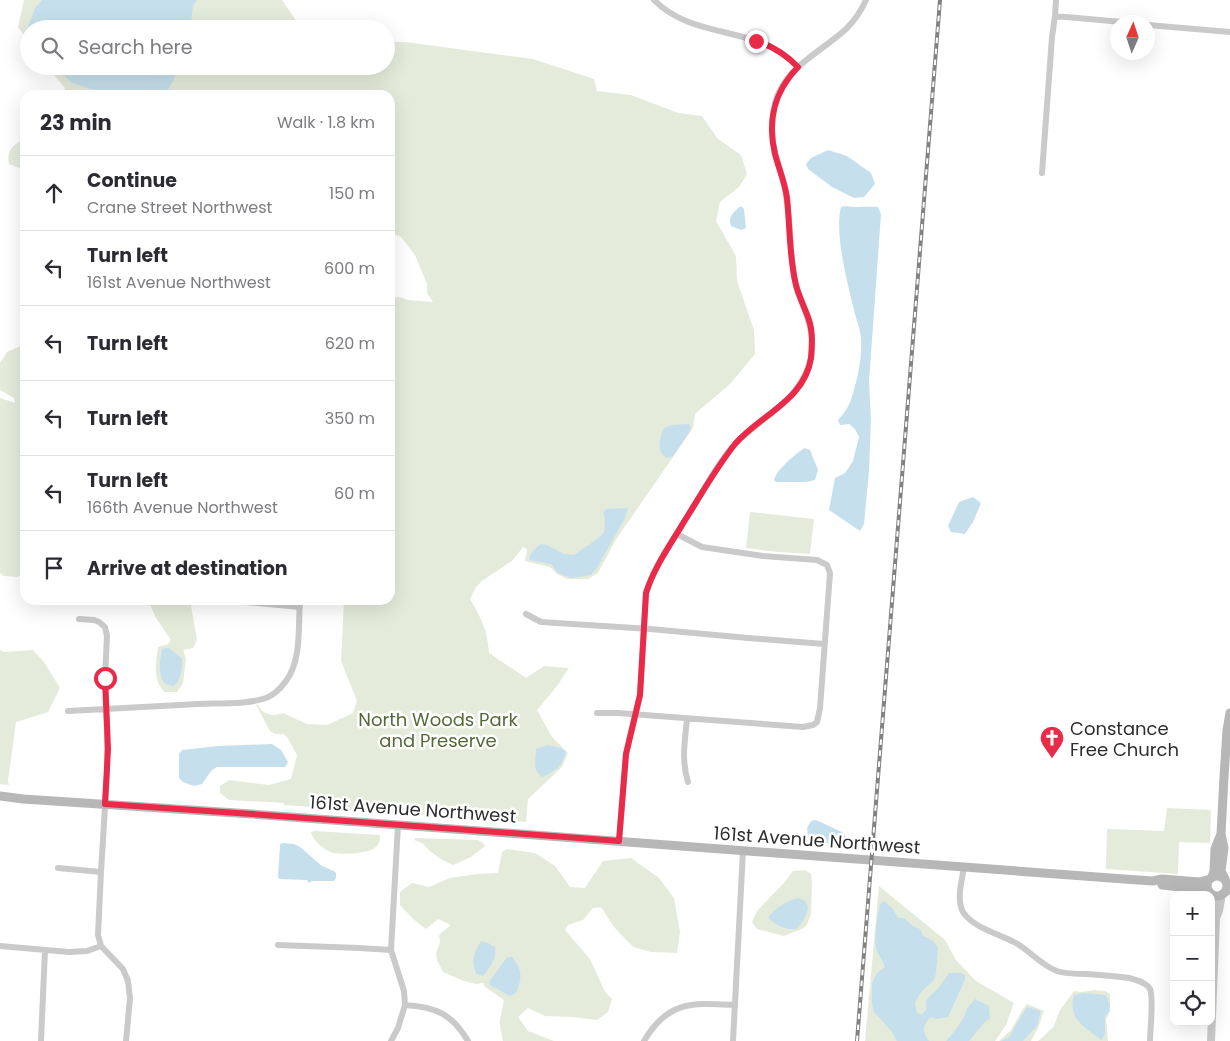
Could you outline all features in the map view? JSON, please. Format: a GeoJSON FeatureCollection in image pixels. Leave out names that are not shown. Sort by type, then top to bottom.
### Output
{"type":"FeatureCollection","features":[{"type":"Feature","properties":{"kind":"main road"},"geometry":{"type":"LineString","coordinates":[[1226,887],[1221,871],[1224,848],[1221,834],[1227,730],[1230,713]]}},
{"type":"Feature","properties":{"kind":"main road","name":"161st Avenue Northwest"},"geometry":{"type":"LineString","coordinates":[[0,796],[1153,881],[1200,882],[1211,878]]}},
{"type":"Feature","properties":{"kind":"main road"},"geometry":{"type":"LineString","coordinates":[[1211,891],[1208,885],[1214,871],[1215,848],[1221,834]]}},
{"type":"Feature","properties":{"kind":"main road"},"geometry":{"type":"LineString","coordinates":[[1211,878],[1219,876],[1226,887]]}},
{"type":"Feature","properties":{"kind":"main road","name":"161st Avenue Northwest"},"geometry":{"type":"LineString","coordinates":[[1153,881],[1164,886],[1207,891]]}},
{"type":"Feature","properties":{"kind":"main road"},"geometry":{"type":"LineString","coordinates":[[1215,894],[1218,895],[1226,887]]}},
{"type":"Feature","properties":{"kind":"street"},"geometry":{"type":"LineString","coordinates":[[619,841],[626,754],[640,695],[643,628],[648,586],[660,562],[720,465],[736,443],[757,424],[778,409],[794,393],[804,378],[810,360],[812,342],[810,322],[796,285],[786,193],[775,154],[772,134],[777,97],[798,67],[846,29],[866,0]]}},
{"type":"Feature","properties":{"kind":"street"},"geometry":{"type":"LineString","coordinates":[[1042,173],[1056,0]]}},
{"type":"Feature","properties":{"kind":"street"},"geometry":{"type":"LineString","coordinates":[[656,2],[670,14],[684,21],[768,45],[783,53],[798,67]]}},
{"type":"Feature","properties":{"kind":"street"},"geometry":{"type":"LineString","coordinates":[[1056,16],[1110,21]]}},
{"type":"Feature","properties":{"kind":"street"},"geometry":{"type":"LineString","coordinates":[[1155,26],[1230,32]]}},
{"type":"Feature","properties":{"kind":"street"},"geometry":{"type":"LineString","coordinates":[[597,713],[803,727],[817,722],[820,708],[830,573],[827,565],[817,560],[763,556],[702,547],[677,534]]}},
{"type":"Feature","properties":{"kind":"street"},"geometry":{"type":"LineString","coordinates":[[68,712],[247,702],[267,697],[286,683],[293,668],[296,657],[300,605]]}},
{"type":"Feature","properties":{"kind":"street"},"geometry":{"type":"LineString","coordinates":[[526,614],[541,622],[643,628],[824,644]]}},
{"type":"Feature","properties":{"kind":"street"},"geometry":{"type":"LineString","coordinates":[[79,619],[94,620],[102,624],[107,636],[105,678],[108,749],[98,935],[101,946],[123,969],[128,980],[130,998],[126,1041]]}},
{"type":"Feature","properties":{"kind":"street"},"geometry":{"type":"LineString","coordinates":[[687,719],[683,760],[688,782]]}},
{"type":"Feature","properties":{"kind":"street"},"geometry":{"type":"LineString","coordinates":[[391,1041],[398,1028],[405,1005],[404,991],[391,950],[398,825]]}},
{"type":"Feature","properties":{"kind":"street"},"geometry":{"type":"LineString","coordinates":[[733,1041],[743,851]]}},
{"type":"Feature","properties":{"kind":"street"},"geometry":{"type":"LineString","coordinates":[[964,867],[960,902],[967,917],[981,927],[1017,944],[1045,965],[1056,970],[1075,974],[1129,978],[1145,984],[1150,989],[1152,1000],[1150,1041]]}},
{"type":"Feature","properties":{"kind":"street"},"geometry":{"type":"LineString","coordinates":[[58,868],[101,872]]}},
{"type":"Feature","properties":{"kind":"street"},"geometry":{"type":"LineString","coordinates":[[1216,918],[1226,887]]}},
{"type":"Feature","properties":{"kind":"street"},"geometry":{"type":"LineString","coordinates":[[1211,1041],[1215,913]]}},
{"type":"Feature","properties":{"kind":"street"},"geometry":{"type":"LineString","coordinates":[[278,945],[391,950]]}},
{"type":"Feature","properties":{"kind":"street"},"geometry":{"type":"LineString","coordinates":[[0,946],[69,952],[88,951],[101,946]]}},
{"type":"Feature","properties":{"kind":"street"},"geometry":{"type":"LineString","coordinates":[[41,1041],[45,950]]}},
{"type":"Feature","properties":{"kind":"street"},"geometry":{"type":"LineString","coordinates":[[644,1041],[651,1029],[675,1009],[692,1004],[735,1005]]}},
{"type":"Feature","properties":{"kind":"street"},"geometry":{"type":"LineString","coordinates":[[405,1005],[418,1006],[440,1012],[450,1018],[468,1041]]}},
{"type":"Feature","properties":{"kind":"green space"},"geometry":{"type":"Polygon","coordinates":[[[24,0],[282,0],[296,20],[20,20],[20,30],[18,27],[24,0]]]}},
{"type":"Feature","properties":{"kind":"green space","name":"North Woods Park and Preserve"},"geometry":{"type":"Polygon","coordinates":[[[395,42],[405,42],[533,59],[594,79],[597,91],[631,95],[678,113],[702,116],[718,139],[741,155],[747,174],[739,187],[720,202],[716,221],[736,256],[737,281],[754,330],[755,354],[730,384],[695,414],[693,428],[615,541],[598,573],[588,579],[567,579],[557,574],[550,567],[525,561],[527,549],[523,547],[513,560],[482,581],[476,587],[470,599],[483,625],[489,653],[526,678],[544,666],[569,668],[537,710],[552,737],[568,753],[562,767],[528,799],[526,822],[229,800],[220,793],[220,786],[229,780],[269,785],[291,779],[297,755],[287,737],[270,731],[256,705],[269,714],[283,713],[307,724],[327,725],[353,713],[357,701],[341,661],[344,605],[395,605],[395,297],[433,302],[427,293],[427,284],[415,255],[401,237],[395,234],[395,90],[66,90],[54,75],[395,75],[395,42]]]}},
{"type":"Feature","properties":{"kind":"green space"},"geometry":{"type":"Polygon","coordinates":[[[20,141],[20,169],[9,164],[10,151],[20,141]]]}},
{"type":"Feature","properties":{"kind":"green space"},"geometry":{"type":"Polygon","coordinates":[[[20,346],[20,575],[17,577],[4,576],[0,573],[0,398],[15,403],[14,398],[0,390],[0,363],[7,352],[20,346]]]}},
{"type":"Feature","properties":{"kind":"green space"},"geometry":{"type":"Polygon","coordinates":[[[750,512],[814,519],[810,554],[746,548],[750,512]]]}},
{"type":"Feature","properties":{"kind":"green space"},"geometry":{"type":"Polygon","coordinates":[[[150,605],[191,605],[197,640],[193,648],[183,650],[186,659],[183,683],[177,692],[165,692],[158,682],[156,659],[158,647],[168,644],[171,640],[156,618],[150,605]]]}},
{"type":"Feature","properties":{"kind":"green space"},"geometry":{"type":"Polygon","coordinates":[[[0,650],[4,652],[33,650],[44,662],[60,688],[48,712],[16,722],[9,785],[0,784],[0,650]]]}},
{"type":"Feature","properties":{"kind":"green space"},"geometry":{"type":"Polygon","coordinates":[[[1167,808],[1211,810],[1210,843],[1179,842],[1178,874],[1106,869],[1107,829],[1164,831],[1167,808]]]}},
{"type":"Feature","properties":{"kind":"green space"},"geometry":{"type":"Polygon","coordinates":[[[311,832],[380,835],[380,840],[376,847],[366,852],[352,854],[334,853],[317,842],[311,832]]]}},
{"type":"Feature","properties":{"kind":"green space"},"geometry":{"type":"Polygon","coordinates":[[[415,838],[478,840],[485,846],[471,857],[453,865],[445,862],[421,843],[414,840],[415,838]]]}},
{"type":"Feature","properties":{"kind":"green space"},"geometry":{"type":"Polygon","coordinates":[[[507,849],[535,853],[555,866],[570,887],[585,888],[603,861],[631,858],[659,878],[674,898],[680,932],[677,953],[651,952],[633,947],[614,927],[601,907],[593,908],[583,920],[568,925],[565,930],[590,959],[605,992],[612,999],[608,1012],[597,1020],[545,1016],[528,1008],[518,1017],[528,1031],[554,1041],[503,1041],[500,1023],[504,1000],[485,987],[483,983],[476,984],[464,981],[443,972],[436,954],[440,942],[439,935],[451,925],[438,919],[426,929],[400,905],[400,892],[412,883],[429,887],[450,878],[498,873],[502,852],[507,849]]]}},
{"type":"Feature","properties":{"kind":"green space"},"geometry":{"type":"Polygon","coordinates":[[[805,870],[811,874],[812,884],[811,914],[807,925],[784,936],[757,929],[752,922],[757,911],[793,871],[805,870]]]}},
{"type":"Feature","properties":{"kind":"green space"},"geometry":{"type":"Polygon","coordinates":[[[879,886],[945,940],[956,960],[976,981],[1014,1003],[1006,1025],[995,1041],[865,1041],[879,886]]]}},
{"type":"Feature","properties":{"kind":"green space"},"geometry":{"type":"Polygon","coordinates":[[[1074,991],[1105,991],[1110,994],[1110,1011],[1106,1019],[1108,1041],[1038,1041],[1054,1026],[1060,1010],[1074,991]]]}},
{"type":"Feature","properties":{"kind":"green space"},"geometry":{"type":"Polygon","coordinates":[[[1027,1004],[1044,1011],[1031,1041],[999,1041],[1011,1030],[1027,1004]]]}},
{"type":"Feature","properties":{"kind":"water"},"geometry":{"type":"Polygon","coordinates":[[[42,0],[197,0],[193,6],[191,20],[31,20],[35,8],[42,0]]]}},
{"type":"Feature","properties":{"kind":"water"},"geometry":{"type":"Polygon","coordinates":[[[64,75],[175,75],[168,90],[94,90],[72,83],[64,75]]]}},
{"type":"Feature","properties":{"kind":"water"},"geometry":{"type":"Polygon","coordinates":[[[828,150],[847,156],[871,173],[875,184],[864,197],[854,198],[832,187],[808,169],[806,164],[811,158],[828,150]]]}},
{"type":"Feature","properties":{"kind":"water"},"geometry":{"type":"Polygon","coordinates":[[[741,206],[744,209],[746,228],[741,230],[731,226],[730,220],[734,212],[741,206]]]}},
{"type":"Feature","properties":{"kind":"water"},"geometry":{"type":"Polygon","coordinates":[[[841,207],[878,207],[881,214],[869,382],[871,419],[869,471],[864,524],[860,531],[829,510],[835,478],[845,473],[853,461],[859,437],[855,429],[849,424],[840,425],[838,420],[847,408],[852,396],[858,375],[861,351],[860,333],[846,275],[839,231],[841,207]]]}},
{"type":"Feature","properties":{"kind":"water"},"geometry":{"type":"Polygon","coordinates":[[[689,424],[691,427],[689,433],[673,456],[667,458],[660,449],[660,440],[664,428],[672,425],[689,424]]]}},
{"type":"Feature","properties":{"kind":"water"},"geometry":{"type":"Polygon","coordinates":[[[804,448],[810,450],[818,470],[815,480],[806,482],[776,482],[774,480],[779,471],[804,448]]]}},
{"type":"Feature","properties":{"kind":"water"},"geometry":{"type":"Polygon","coordinates":[[[973,497],[981,503],[973,522],[965,534],[951,532],[948,526],[959,502],[973,497]]]}},
{"type":"Feature","properties":{"kind":"water"},"geometry":{"type":"Polygon","coordinates":[[[628,508],[625,518],[597,568],[591,575],[571,578],[558,573],[551,564],[529,560],[535,549],[541,544],[564,554],[574,555],[594,542],[604,532],[605,518],[603,513],[606,509],[628,508]]]}},
{"type":"Feature","properties":{"kind":"water"},"geometry":{"type":"Polygon","coordinates":[[[169,648],[182,658],[181,673],[174,686],[165,684],[161,676],[160,658],[162,649],[169,648]]]}},
{"type":"Feature","properties":{"kind":"water"},"geometry":{"type":"Polygon","coordinates":[[[272,744],[281,750],[288,762],[285,767],[217,767],[212,770],[202,784],[194,786],[183,782],[179,778],[179,754],[182,750],[218,746],[272,744]]]}},
{"type":"Feature","properties":{"kind":"water"},"geometry":{"type":"Polygon","coordinates":[[[548,745],[561,748],[566,752],[558,768],[542,777],[536,768],[536,749],[548,745]]]}},
{"type":"Feature","properties":{"kind":"water"},"geometry":{"type":"Polygon","coordinates":[[[816,820],[842,832],[850,841],[842,844],[812,841],[808,836],[807,828],[811,821],[816,820]]]}},
{"type":"Feature","properties":{"kind":"water"},"geometry":{"type":"Polygon","coordinates":[[[280,844],[294,844],[300,847],[322,866],[334,871],[336,878],[334,881],[312,881],[309,883],[307,880],[279,879],[280,844]]]}},
{"type":"Feature","properties":{"kind":"water"},"geometry":{"type":"Polygon","coordinates":[[[797,898],[806,902],[808,906],[806,916],[796,929],[788,929],[768,918],[773,911],[797,898]]]}},
{"type":"Feature","properties":{"kind":"water"},"geometry":{"type":"Polygon","coordinates":[[[884,901],[893,909],[898,918],[904,918],[920,929],[923,936],[934,942],[938,948],[934,980],[922,991],[915,1002],[917,1013],[922,1014],[926,1010],[926,1000],[949,973],[961,973],[965,976],[948,1017],[936,1019],[931,1017],[926,1023],[924,1032],[929,1041],[897,1041],[892,1032],[874,1012],[872,983],[877,973],[885,967],[875,943],[880,904],[884,901]]]}},
{"type":"Feature","properties":{"kind":"water"},"geometry":{"type":"Polygon","coordinates":[[[481,941],[495,947],[492,963],[483,976],[476,974],[474,965],[475,953],[481,941]]]}},
{"type":"Feature","properties":{"kind":"water"},"geometry":{"type":"Polygon","coordinates":[[[507,957],[512,957],[520,970],[516,993],[510,996],[490,985],[489,982],[507,957]]]}},
{"type":"Feature","properties":{"kind":"water"},"geometry":{"type":"Polygon","coordinates":[[[1084,993],[1106,995],[1110,1005],[1109,1012],[1105,1017],[1105,1034],[1101,1040],[1079,1022],[1075,1016],[1072,1003],[1074,995],[1084,993]]]}},
{"type":"Feature","properties":{"kind":"water"},"geometry":{"type":"Polygon","coordinates":[[[975,999],[989,1006],[990,1018],[969,1041],[946,1041],[957,1028],[967,1008],[975,999]]]}},
{"type":"Feature","properties":{"kind":"water"},"geometry":{"type":"Polygon","coordinates":[[[1027,1007],[1041,1011],[1037,1026],[1023,1041],[1001,1041],[1010,1036],[1027,1007]]]}},
{"type":"Feature","properties":{"kind":"railway"},"geometry":{"type":"LineString","coordinates":[[857,1041],[940,0]]}},
{"type":"Feature","properties":{"kind":"place","name":"Constance Free Church"},"geometry":{"type":"Point","coordinates":[1052,759]}},
{"type":"Feature","properties":{"kind":"route"},"geometry":{"type":"LineString","coordinates":[[105,678],[108,749],[105,804],[619,841],[626,754],[640,695],[643,628],[648,586],[660,562],[720,465],[736,443],[757,424],[778,409],[794,393],[804,378],[810,360],[812,342],[810,322],[796,285],[786,193],[773,146],[772,134],[777,97],[780,90],[798,67],[779,51],[756,41]]}}]}
